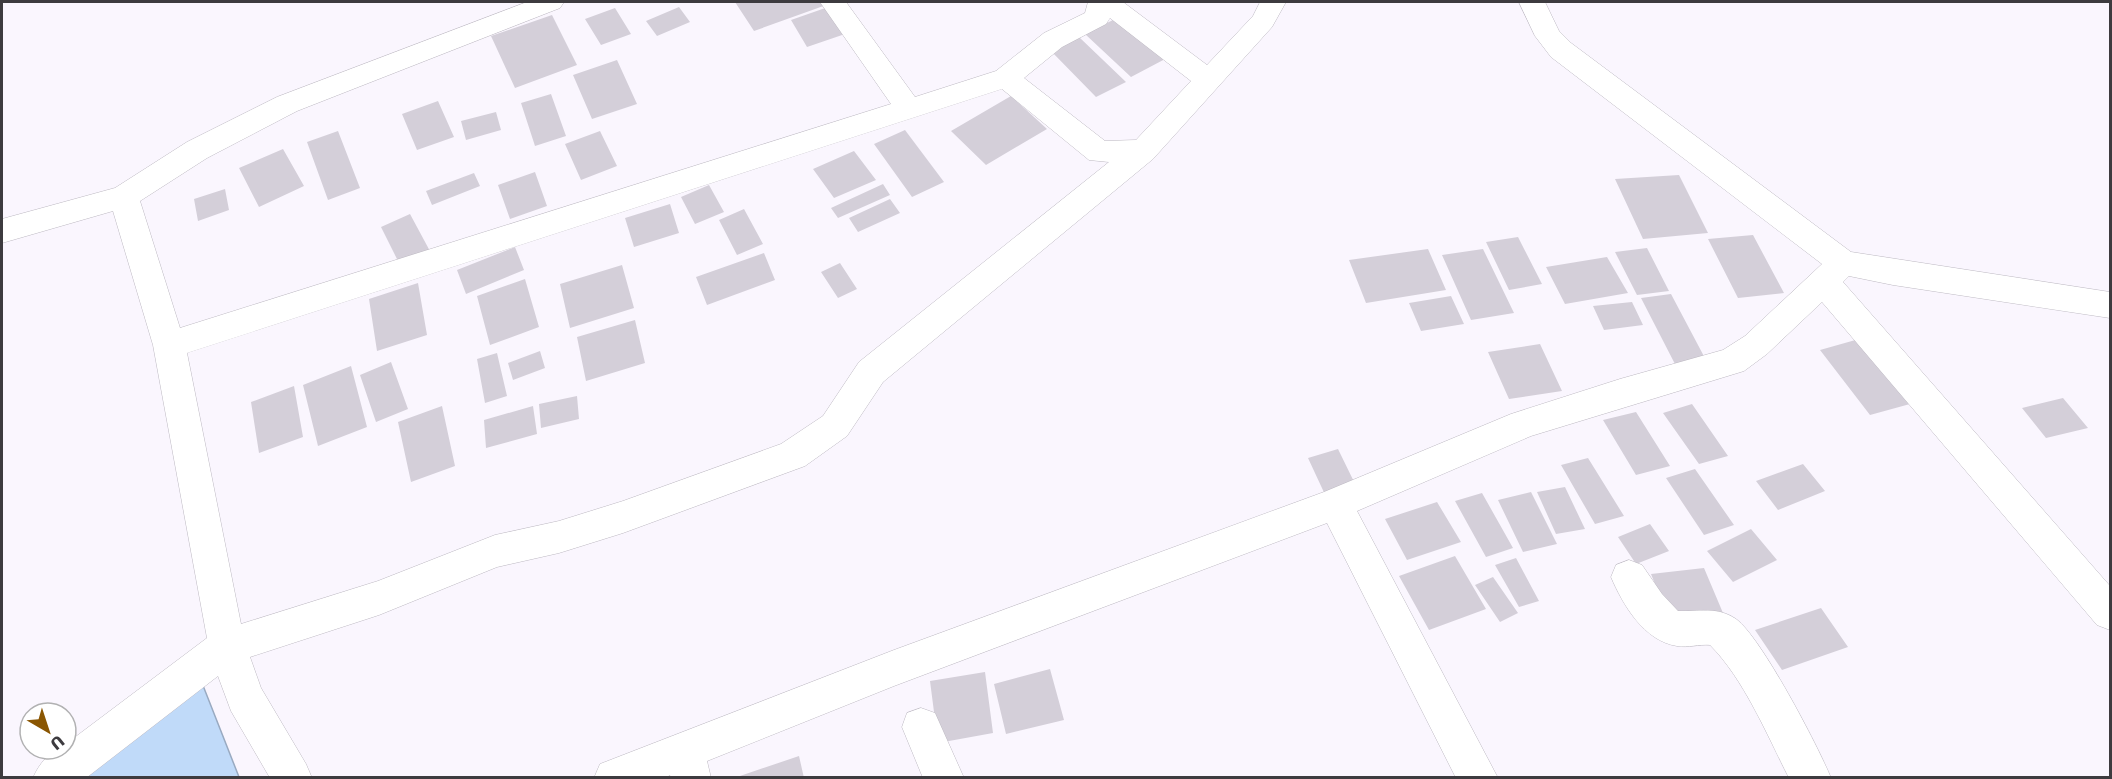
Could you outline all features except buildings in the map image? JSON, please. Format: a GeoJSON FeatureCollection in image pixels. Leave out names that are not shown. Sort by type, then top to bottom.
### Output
{"type":"FeatureCollection","features":[{"type":"Feature","properties":{"kind":"street"},"geometry":{"type":"LineString","coordinates":[[2,231],[124,197],[197,150],[286,104],[550,2]]}},
{"type":"Feature","properties":{"kind":"street"},"geometry":{"type":"LineString","coordinates":[[833,2],[909,109]]}},
{"type":"Feature","properties":{"kind":"street"},"geometry":{"type":"LineString","coordinates":[[169,345],[1006,78],[1053,40],[1097,18],[1101,2]]}},
{"type":"Feature","properties":{"kind":"street"},"geometry":{"type":"LineString","coordinates":[[1106,2],[1208,80]]}},
{"type":"Feature","properties":{"kind":"street"},"geometry":{"type":"LineString","coordinates":[[53,777],[227,646],[378,598],[495,551],[559,537],[623,517],[793,455],[835,426],[871,372],[1143,151],[1263,21],[1273,2]]}},
{"type":"Feature","properties":{"kind":"street"},"geometry":{"type":"LineString","coordinates":[[1532,2],[1548,36],[1561,50],[1833,272],[2110,613]]}},
{"type":"Feature","properties":{"kind":"street"},"geometry":{"type":"LineString","coordinates":[[1006,78],[1099,152],[1143,151]]}},
{"type":"Feature","properties":{"kind":"street"},"geometry":{"type":"LineString","coordinates":[[124,197],[169,345],[227,646],[245,698],[292,777]]}},
{"type":"Feature","properties":{"kind":"street"},"geometry":{"type":"LineString","coordinates":[[614,777],[687,763],[1335,504],[1524,424],[1620,393],[1733,361],[1756,345],[1833,272],[1893,273],[2110,305]]}},
{"type":"Feature","properties":{"kind":"street"},"geometry":{"type":"LineString","coordinates":[[1335,504],[1478,777]]}},
{"type":"Feature","properties":{"kind":"street"},"geometry":{"type":"LineString","coordinates":[[1629,577],[1662,622],[1673,628],[1713,627],[1725,633],[1746,663],[1811,777]]}},
{"type":"Feature","properties":{"kind":"street"},"geometry":{"type":"LineString","coordinates":[[921,727],[944,777]]}},
{"type":"Feature","properties":{"kind":"water"},"geometry":{"type":"Polygon","coordinates":[[[202,683],[239,777],[74,778],[202,683]]]}}]}
